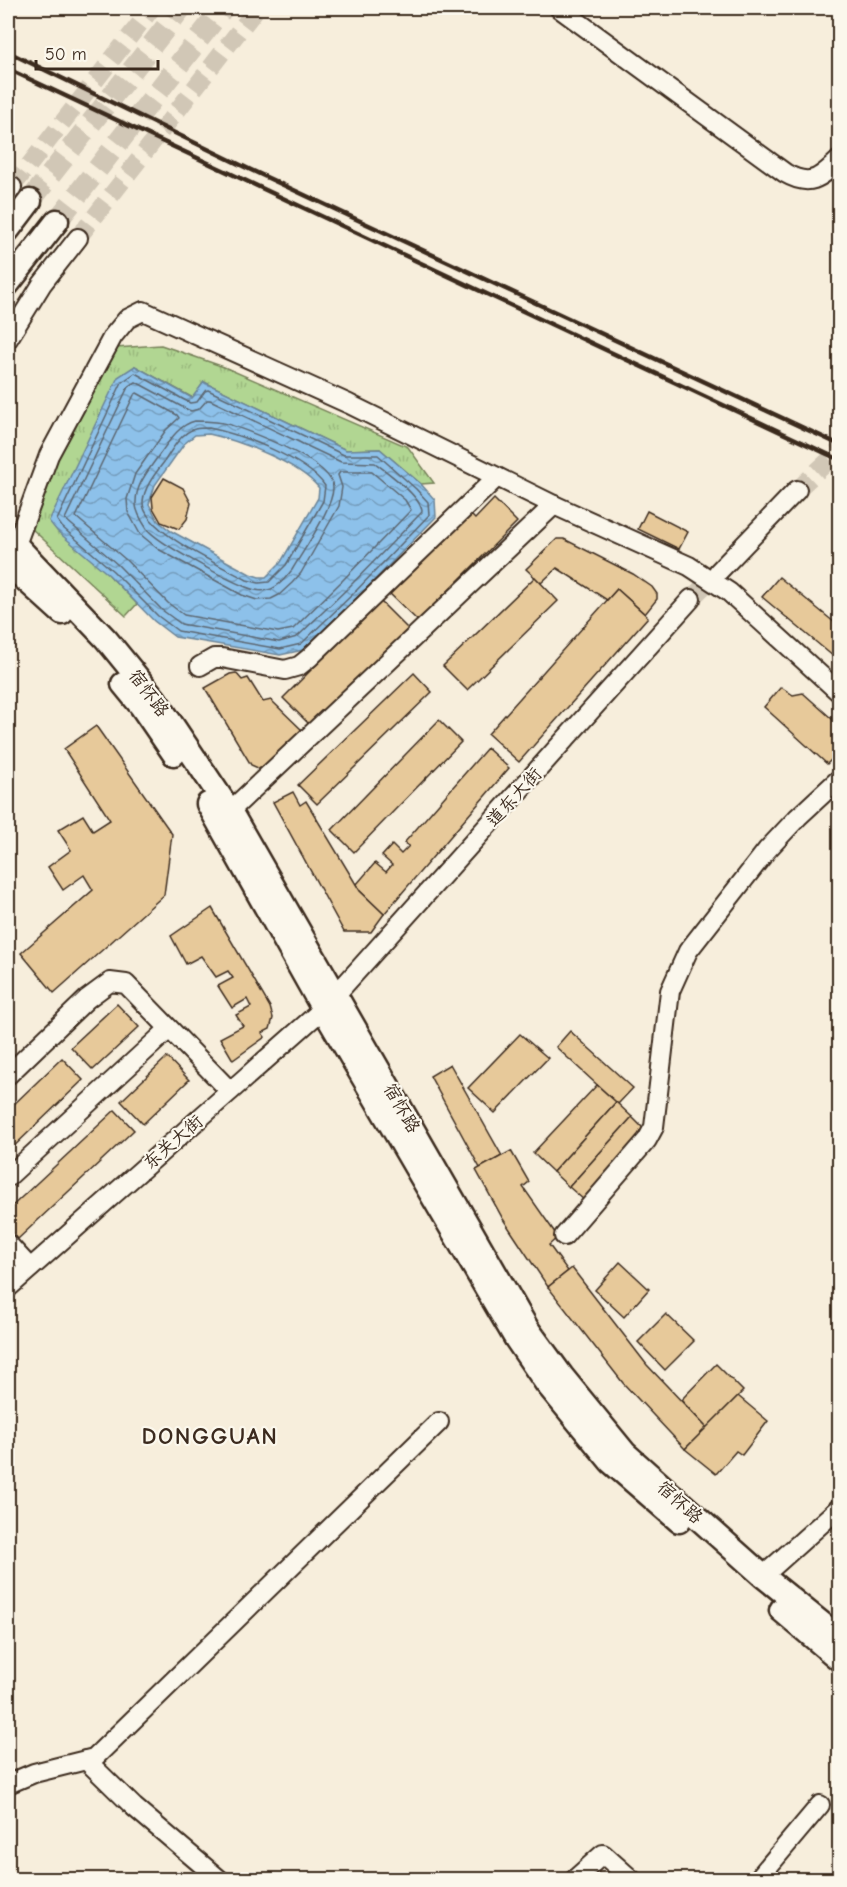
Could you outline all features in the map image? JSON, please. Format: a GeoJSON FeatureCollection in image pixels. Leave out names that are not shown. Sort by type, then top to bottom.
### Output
{"type":"FeatureCollection","features":[{"type":"Feature","properties":{"kind":"main road"},"geometry":{"type":"LineString","coordinates":[[8,230],[30,201]]}},
{"type":"Feature","properties":{"kind":"main road"},"geometry":{"type":"LineString","coordinates":[[8,285],[57,221]]}},
{"type":"Feature","properties":{"kind":"main road","name":"宿怀路"},"geometry":{"type":"LineString","coordinates":[[10,549],[106,639],[156,699],[230,811],[330,1002],[516,1339],[546,1383],[611,1462],[840,1660]]}},
{"type":"Feature","properties":{"kind":"main road","name":"宿怀路"},"geometry":{"type":"LineString","coordinates":[[10,549],[141,706],[213,812],[527,1329],[562,1376],[625,1452],[764,1576],[840,1638]]}},
{"type":"Feature","properties":{"kind":"street"},"geometry":{"type":"LineString","coordinates":[[560,8],[796,180],[804,182],[813,180],[823,175],[840,159]]}},
{"type":"Feature","properties":{"kind":"street"},"geometry":{"type":"LineString","coordinates":[[8,339],[42,284],[78,238]]}},
{"type":"Feature","properties":{"kind":"street"},"geometry":{"type":"LineString","coordinates":[[10,549],[49,455],[114,336],[127,319],[143,311],[349,404],[554,505],[688,566],[729,592],[840,693]]}},
{"type":"Feature","properties":{"kind":"street"},"geometry":{"type":"LineString","coordinates":[[200,666],[214,658],[285,670],[299,666],[497,477]]}},
{"type":"Feature","properties":{"kind":"street"},"geometry":{"type":"LineString","coordinates":[[718,572],[797,490]]}},
{"type":"Feature","properties":{"kind":"street"},"geometry":{"type":"LineString","coordinates":[[230,811],[554,505]]}},
{"type":"Feature","properties":{"kind":"street","name":"道东大街"},"geometry":{"type":"LineString","coordinates":[[330,1002],[692,599]]}},
{"type":"Feature","properties":{"kind":"street"},"geometry":{"type":"LineString","coordinates":[[564,1236],[647,1140],[654,1127],[670,991],[688,951],[767,850],[840,778]]}},
{"type":"Feature","properties":{"kind":"street"},"geometry":{"type":"LineString","coordinates":[[8,1075],[87,999],[110,982],[126,984],[230,1091]]}},
{"type":"Feature","properties":{"kind":"street","name":"东关大街"},"geometry":{"type":"LineString","coordinates":[[8,1288],[330,1002]]}},
{"type":"Feature","properties":{"kind":"street"},"geometry":{"type":"LineString","coordinates":[[8,1178],[169,1029]]}},
{"type":"Feature","properties":{"kind":"street"},"geometry":{"type":"LineString","coordinates":[[8,1244],[30,1268]]}},
{"type":"Feature","properties":{"kind":"street"},"geometry":{"type":"LineString","coordinates":[[8,1784],[34,1773],[94,1758],[439,1422]]}},
{"type":"Feature","properties":{"kind":"street"},"geometry":{"type":"LineString","coordinates":[[764,1576],[840,1507]]}},
{"type":"Feature","properties":{"kind":"street"},"geometry":{"type":"LineString","coordinates":[[86,1760],[134,1807],[220,1880]]}},
{"type":"Feature","properties":{"kind":"street"},"geometry":{"type":"LineString","coordinates":[[757,1880],[820,1805]]}},
{"type":"Feature","properties":{"kind":"street"},"geometry":{"type":"LineString","coordinates":[[574,1880],[603,1854],[632,1880]]}},
{"type":"Feature","properties":{"kind":"green space"},"geometry":{"type":"Polygon","coordinates":[[[161,345],[224,367],[408,447],[434,483],[421,484],[380,449],[346,450],[204,382],[193,398],[135,366],[109,575],[137,604],[126,616],[30,527],[43,483],[115,348],[161,345]]]}},
{"type":"Feature","properties":{"kind":"water"},"geometry":{"type":"Polygon","coordinates":[[[135,366],[192,398],[204,382],[346,450],[380,449],[421,484],[435,500],[436,517],[303,650],[280,655],[175,637],[154,621],[109,575],[57,531],[49,521],[118,377],[135,366]],[[209,434],[195,435],[184,444],[155,485],[149,504],[158,521],[171,531],[250,574],[266,577],[281,562],[318,498],[319,488],[298,470],[284,462],[209,434]]]}},
{"type":"Feature","properties":{"kind":"building"},"geometry":{"type":"Polygon","coordinates":[[[164,478],[183,488],[191,503],[187,519],[179,529],[161,522],[153,508],[152,497],[164,478]]]}},
{"type":"Feature","properties":{"kind":"building"},"geometry":{"type":"Polygon","coordinates":[[[494,499],[517,522],[418,621],[388,592],[468,512],[475,519],[494,499]]]}},
{"type":"Feature","properties":{"kind":"building"},"geometry":{"type":"Polygon","coordinates":[[[647,511],[688,532],[679,549],[638,529],[647,511]]]}},
{"type":"Feature","properties":{"kind":"building"},"geometry":{"type":"Polygon","coordinates":[[[557,539],[564,539],[633,574],[652,587],[657,594],[657,599],[645,614],[617,589],[607,600],[557,568],[541,583],[526,569],[557,539]]]}},
{"type":"Feature","properties":{"kind":"building"},"geometry":{"type":"Polygon","coordinates":[[[535,577],[558,601],[467,690],[443,666],[535,577]]]}},
{"type":"Feature","properties":{"kind":"building"},"geometry":{"type":"Polygon","coordinates":[[[779,577],[840,627],[840,662],[762,597],[779,577]]]}},
{"type":"Feature","properties":{"kind":"building"},"geometry":{"type":"Polygon","coordinates":[[[617,589],[648,617],[519,762],[488,734],[617,589]]]}},
{"type":"Feature","properties":{"kind":"building"},"geometry":{"type":"Polygon","coordinates":[[[380,601],[408,629],[311,726],[283,698],[380,601]]]}},
{"type":"Feature","properties":{"kind":"building"},"geometry":{"type":"Polygon","coordinates":[[[236,673],[242,680],[248,678],[263,702],[271,700],[305,733],[266,769],[251,765],[205,688],[236,673]]]}},
{"type":"Feature","properties":{"kind":"building"},"geometry":{"type":"Polygon","coordinates":[[[414,673],[432,692],[317,804],[298,785],[414,673]]]}},
{"type":"Feature","properties":{"kind":"building"},"geometry":{"type":"Polygon","coordinates":[[[781,687],[793,695],[803,693],[840,726],[840,751],[827,764],[764,707],[781,687]]]}},
{"type":"Feature","properties":{"kind":"building"},"geometry":{"type":"Polygon","coordinates":[[[439,720],[461,742],[354,852],[332,830],[439,720]]]}},
{"type":"Feature","properties":{"kind":"building"},"geometry":{"type":"Polygon","coordinates":[[[96,726],[172,834],[164,895],[54,993],[21,953],[93,890],[84,875],[63,890],[48,867],[71,850],[58,830],[83,815],[93,831],[110,820],[64,749],[96,726]]]}},
{"type":"Feature","properties":{"kind":"building"},"geometry":{"type":"Polygon","coordinates":[[[487,748],[509,768],[384,914],[356,885],[375,863],[386,872],[392,865],[382,856],[392,845],[401,854],[409,846],[404,843],[487,748]]]}},
{"type":"Feature","properties":{"kind":"building"},"geometry":{"type":"Polygon","coordinates":[[[293,792],[300,805],[306,801],[360,891],[384,914],[371,932],[344,932],[273,802],[293,792]]]}},
{"type":"Feature","properties":{"kind":"building"},"geometry":{"type":"Polygon","coordinates":[[[212,908],[270,1007],[273,1018],[270,1029],[262,1033],[265,1037],[233,1060],[220,1038],[243,1026],[236,1015],[251,1007],[247,999],[232,1008],[218,986],[233,978],[228,971],[216,977],[201,956],[186,964],[171,936],[212,908]]]}},
{"type":"Feature","properties":{"kind":"building"},"geometry":{"type":"Polygon","coordinates":[[[117,1004],[139,1027],[93,1070],[71,1047],[117,1004]]]}},
{"type":"Feature","properties":{"kind":"building"},"geometry":{"type":"Polygon","coordinates":[[[570,1031],[633,1088],[618,1104],[556,1047],[570,1031]]]}},
{"type":"Feature","properties":{"kind":"building"},"geometry":{"type":"Polygon","coordinates":[[[520,1034],[548,1058],[495,1113],[468,1088],[520,1034]]]}},
{"type":"Feature","properties":{"kind":"building"},"geometry":{"type":"Polygon","coordinates":[[[167,1057],[189,1080],[143,1124],[121,1101],[167,1057]]]}},
{"type":"Feature","properties":{"kind":"building"},"geometry":{"type":"Polygon","coordinates":[[[62,1058],[83,1080],[8,1152],[8,1110],[62,1058]]]}},
{"type":"Feature","properties":{"kind":"building"},"geometry":{"type":"Polygon","coordinates":[[[450,1064],[502,1156],[480,1168],[430,1076],[450,1064]]]}},
{"type":"Feature","properties":{"kind":"building"},"geometry":{"type":"Polygon","coordinates":[[[597,1085],[616,1102],[553,1172],[533,1153],[597,1085]]]}},
{"type":"Feature","properties":{"kind":"building"},"geometry":{"type":"Polygon","coordinates":[[[616,1102],[632,1117],[569,1187],[553,1172],[616,1102]]]}},
{"type":"Feature","properties":{"kind":"building"},"geometry":{"type":"Polygon","coordinates":[[[115,1110],[134,1130],[18,1239],[8,1227],[8,1210],[115,1110]]]}},
{"type":"Feature","properties":{"kind":"building"},"geometry":{"type":"Polygon","coordinates":[[[632,1117],[646,1131],[584,1200],[569,1187],[632,1117]]]}},
{"type":"Feature","properties":{"kind":"building"},"geometry":{"type":"Polygon","coordinates":[[[511,1151],[529,1182],[523,1187],[558,1237],[549,1245],[568,1271],[548,1287],[503,1219],[476,1170],[511,1151]]]}},
{"type":"Feature","properties":{"kind":"building"},"geometry":{"type":"Polygon","coordinates":[[[620,1262],[649,1289],[624,1317],[595,1290],[620,1262]]]}},
{"type":"Feature","properties":{"kind":"building"},"geometry":{"type":"Polygon","coordinates":[[[572,1268],[647,1365],[707,1428],[685,1449],[623,1383],[548,1287],[572,1268]]]}},
{"type":"Feature","properties":{"kind":"building"},"geometry":{"type":"Polygon","coordinates":[[[666,1314],[694,1341],[665,1370],[638,1342],[666,1314]]]}},
{"type":"Feature","properties":{"kind":"building"},"geometry":{"type":"Polygon","coordinates":[[[716,1364],[743,1391],[707,1428],[681,1400],[716,1364]]]}},
{"type":"Feature","properties":{"kind":"building"},"geometry":{"type":"Polygon","coordinates":[[[738,1396],[768,1421],[742,1455],[736,1451],[716,1474],[685,1449],[738,1396]]]}},
{"type":"Feature","properties":{"kind":"tunnel"},"geometry":{"type":"LineString","coordinates":[[12,187],[152,8]]}},
{"type":"Feature","properties":{"kind":"tunnel"},"geometry":{"type":"LineString","coordinates":[[30,201],[181,8]]}},
{"type":"Feature","properties":{"kind":"tunnel"},"geometry":{"type":"LineString","coordinates":[[57,221],[223,8]]}},
{"type":"Feature","properties":{"kind":"tunnel"},"geometry":{"type":"LineString","coordinates":[[78,238],[257,8]]}},
{"type":"Feature","properties":{"kind":"tunnel"},"geometry":{"type":"LineString","coordinates":[[797,490],[840,450]]}},
{"type":"Feature","properties":{"kind":"tunnel"},"geometry":{"type":"LineString","coordinates":[[691,599],[718,572]]}},
{"type":"Feature","properties":{"kind":"railway"},"geometry":{"type":"LineString","coordinates":[[8,52],[251,170],[840,445]]}},
{"type":"Feature","properties":{"kind":"railway"},"geometry":{"type":"LineString","coordinates":[[8,69],[840,460]]}},
{"type":"Feature","properties":{"kind":"district","name":"DONGGUAN"},"geometry":{"type":"Point","coordinates":[210,1436]}}]}
